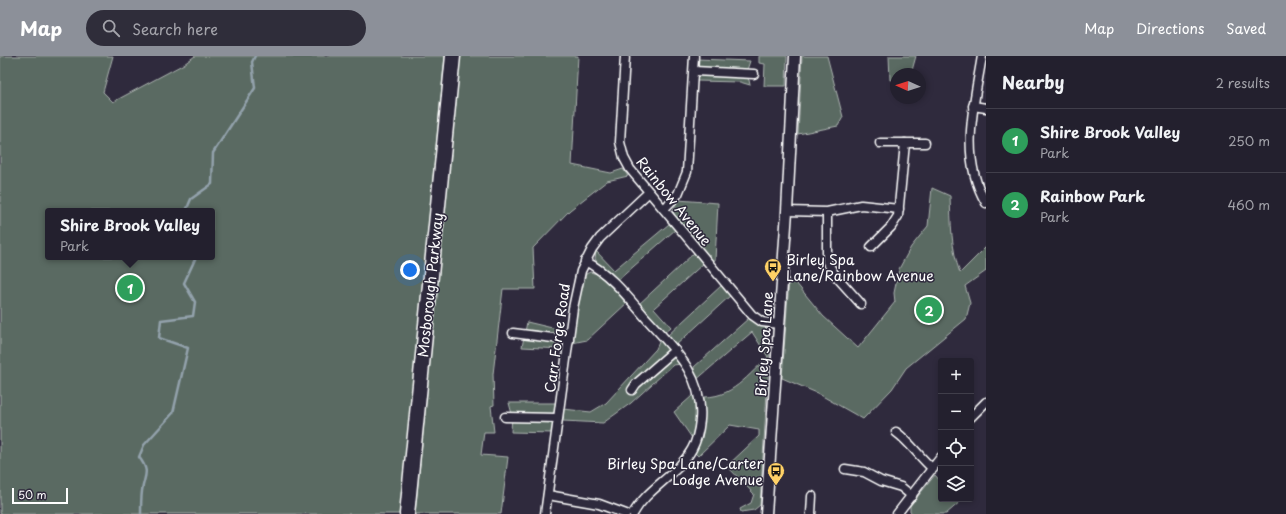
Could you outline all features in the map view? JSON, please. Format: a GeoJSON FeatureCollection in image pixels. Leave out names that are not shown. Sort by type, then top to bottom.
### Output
{"type":"FeatureCollection","features":[{"type":"Feature","properties":{"kind":"highway","name":"Mosborough Parkway"},"geometry":{"type":"LineString","coordinates":[[407,514],[453,56]]}},
{"type":"Feature","properties":{"kind":"street","name":"Rainbow Avenue"},"geometry":{"type":"LineString","coordinates":[[625,56],[620,142],[624,158],[630,169],[752,314],[762,322],[779,324]]}},
{"type":"Feature","properties":{"kind":"street"},"geometry":{"type":"LineString","coordinates":[[664,209],[678,194],[687,172],[694,56]]}},
{"type":"Feature","properties":{"kind":"street","name":"Birley Spa Lane"},"geometry":{"type":"LineString","coordinates":[[766,514],[787,211],[795,56]]}},
{"type":"Feature","properties":{"kind":"street"},"geometry":{"type":"LineString","coordinates":[[982,56],[973,106],[970,140],[971,161],[974,175],[986,203]]}},
{"type":"Feature","properties":{"kind":"street"},"geometry":{"type":"LineString","coordinates":[[694,71],[754,74]]}},
{"type":"Feature","properties":{"kind":"street"},"geometry":{"type":"LineString","coordinates":[[973,106],[986,108]]}},
{"type":"Feature","properties":{"kind":"street"},"geometry":{"type":"LineString","coordinates":[[880,143],[925,143]]}},
{"type":"Feature","properties":{"kind":"street"},"geometry":{"type":"LineString","coordinates":[[871,247],[892,227],[899,209],[905,143]]}},
{"type":"Feature","properties":{"kind":"street","name":"Carr Forge Road"},"geometry":{"type":"LineString","coordinates":[[545,514],[578,282],[585,261],[600,238],[649,192]]}},
{"type":"Feature","properties":{"kind":"street"},"geometry":{"type":"LineString","coordinates":[[787,211],[827,212],[861,205],[899,209]]}},
{"type":"Feature","properties":{"kind":"street"},"geometry":{"type":"LineString","coordinates":[[827,212],[828,262],[835,275],[861,304]]}},
{"type":"Feature","properties":{"kind":"street"},"geometry":{"type":"LineString","coordinates":[[585,261],[606,275],[675,350],[690,371],[699,392],[701,414],[697,437],[686,458],[654,489],[633,514]]}},
{"type":"Feature","properties":{"kind":"street"},"geometry":{"type":"LineString","coordinates":[[513,333],[569,340]]}},
{"type":"Feature","properties":{"kind":"street"},"geometry":{"type":"LineString","coordinates":[[632,390],[636,384],[675,350]]}},
{"type":"Feature","properties":{"kind":"street"},"geometry":{"type":"LineString","coordinates":[[974,414],[986,402]]}},
{"type":"Feature","properties":{"kind":"street"},"geometry":{"type":"LineString","coordinates":[[505,417],[558,418]]}},
{"type":"Feature","properties":{"kind":"street"},"geometry":{"type":"LineString","coordinates":[[896,432],[907,440],[919,457],[933,469]]}},
{"type":"Feature","properties":{"kind":"street"},"geometry":{"type":"LineString","coordinates":[[899,513],[938,462]]}},
{"type":"Feature","properties":{"kind":"street"},"geometry":{"type":"LineString","coordinates":[[845,469],[864,472],[881,481],[901,488],[912,496]]}},
{"type":"Feature","properties":{"kind":"street"},"geometry":{"type":"LineString","coordinates":[[548,496],[600,504],[626,514]]}},
{"type":"Feature","properties":{"kind":"street"},"geometry":{"type":"LineString","coordinates":[[811,514],[812,496]]}},
{"type":"Feature","properties":{"kind":"green space"},"geometry":{"type":"Polygon","coordinates":[[[0,56],[113,56],[103,92],[113,102],[184,64],[195,56],[445,56],[400,514],[0,514],[0,56]]]}},
{"type":"Feature","properties":{"kind":"green space"},"geometry":{"type":"Polygon","coordinates":[[[460,56],[578,56],[572,165],[611,173],[623,169],[628,176],[607,181],[570,210],[533,248],[535,289],[503,289],[493,374],[494,405],[491,406],[494,432],[484,432],[481,455],[508,457],[501,514],[415,514],[460,56]]]}},
{"type":"Feature","properties":{"kind":"green space"},"geometry":{"type":"Polygon","coordinates":[[[759,56],[787,56],[786,86],[764,86],[765,64],[759,63],[759,56]]]}},
{"type":"Feature","properties":{"kind":"green space"},"geometry":{"type":"Polygon","coordinates":[[[802,56],[827,56],[843,117],[838,126],[798,134],[802,56]]]}},
{"type":"Feature","properties":{"kind":"green space"},"geometry":{"type":"Polygon","coordinates":[[[889,56],[916,56],[913,68],[890,68],[890,80],[889,56]]]}},
{"type":"Feature","properties":{"kind":"green space"},"geometry":{"type":"Polygon","coordinates":[[[697,59],[750,61],[745,76],[749,80],[750,85],[740,82],[697,81],[697,59]]]}},
{"type":"Feature","properties":{"kind":"green space"},"geometry":{"type":"Polygon","coordinates":[[[932,188],[950,196],[953,245],[960,273],[986,247],[986,271],[965,286],[970,303],[966,319],[906,368],[892,389],[863,419],[817,393],[782,378],[789,281],[796,283],[823,316],[858,348],[895,302],[894,293],[899,269],[911,247],[928,226],[932,188]]]}},
{"type":"Feature","properties":{"kind":"green space"},"geometry":{"type":"Polygon","coordinates":[[[678,200],[718,203],[715,260],[712,263],[675,218],[673,210],[678,200]]]}},
{"type":"Feature","properties":{"kind":"green space"},"geometry":{"type":"Polygon","coordinates":[[[669,224],[675,230],[617,281],[601,268],[595,259],[596,251],[614,270],[669,224]]]}},
{"type":"Feature","properties":{"kind":"green space"},"geometry":{"type":"Polygon","coordinates":[[[694,253],[704,263],[654,308],[671,327],[664,333],[638,305],[694,253]]]}},
{"type":"Feature","properties":{"kind":"green space"},"geometry":{"type":"Polygon","coordinates":[[[590,272],[601,275],[628,302],[587,340],[572,343],[582,283],[586,274],[590,272]]]}},
{"type":"Feature","properties":{"kind":"green space"},"geometry":{"type":"Polygon","coordinates":[[[722,285],[731,295],[675,346],[667,336],[722,285]]]}},
{"type":"Feature","properties":{"kind":"green space"},"geometry":{"type":"Polygon","coordinates":[[[749,318],[766,326],[770,343],[760,505],[754,510],[741,512],[740,509],[751,503],[754,494],[727,466],[759,436],[759,430],[730,425],[698,456],[695,453],[692,438],[674,412],[692,396],[716,396],[726,392],[743,381],[768,357],[752,332],[695,381],[694,367],[749,318]]]}},
{"type":"Feature","properties":{"kind":"green space"},"geometry":{"type":"Polygon","coordinates":[[[527,322],[565,331],[562,349],[522,347],[527,322]]]}},
{"type":"Feature","properties":{"kind":"green space"},"geometry":{"type":"Polygon","coordinates":[[[660,340],[682,364],[673,365],[631,403],[603,423],[563,421],[563,409],[591,412],[606,403],[656,349],[660,340]]]}},
{"type":"Feature","properties":{"kind":"green space"},"geometry":{"type":"Polygon","coordinates":[[[509,403],[556,403],[553,433],[511,432],[512,414],[509,403]]]}},
{"type":"Feature","properties":{"kind":"green space"},"geometry":{"type":"Polygon","coordinates":[[[935,475],[938,478],[938,502],[960,502],[946,514],[913,514],[910,511],[910,506],[935,475]]]}},
{"type":"Feature","properties":{"kind":"waterway"},"geometry":{"type":"LineString","coordinates":[[187,208],[191,199],[212,184],[213,153],[255,88],[252,62],[255,56]]}},
{"type":"Feature","properties":{"kind":"waterway"},"geometry":{"type":"LineString","coordinates":[[141,514],[142,494],[146,471],[143,462],[139,457],[144,445],[173,413],[188,348],[159,338],[161,320],[193,316],[195,302],[184,283],[195,260]]}},
{"type":"Feature","properties":{"kind":"place","name":"Birley Spa Lane/Rainbow Avenue"},"geometry":{"type":"Point","coordinates":[773,282]}},
{"type":"Feature","properties":{"kind":"place","name":"Shire Brook Valley"},"geometry":{"type":"Point","coordinates":[130,288]}},
{"type":"Feature","properties":{"kind":"place","name":"Rainbow Park"},"geometry":{"type":"Point","coordinates":[929,310]}},
{"type":"Feature","properties":{"kind":"place","name":"Birley Spa Lane/Carter Lodge Avenue"},"geometry":{"type":"Point","coordinates":[776,486]}}]}
